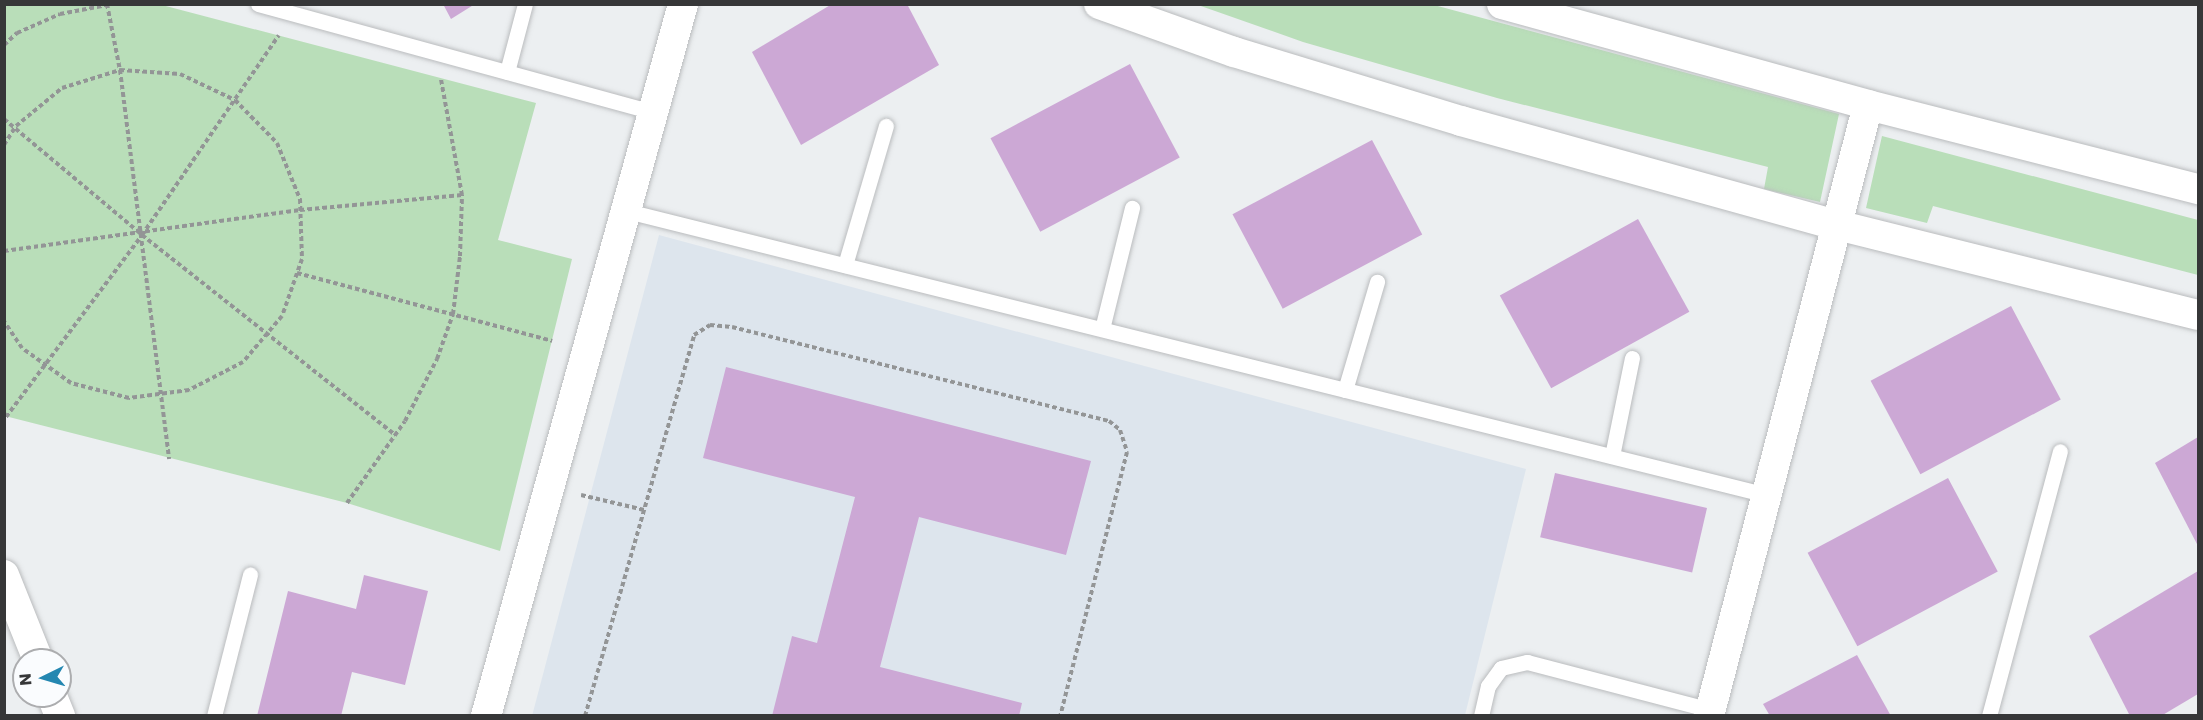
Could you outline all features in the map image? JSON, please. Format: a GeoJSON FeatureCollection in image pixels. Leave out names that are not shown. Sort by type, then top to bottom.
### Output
{"type":"FeatureCollection","features":[{"type":"Feature","properties":{"kind":"street"},"geometry":{"type":"LineString","coordinates":[[486,716],[650,111],[682,4]]}},
{"type":"Feature","properties":{"kind":"street"},"geometry":{"type":"LineString","coordinates":[[1099,4],[1234,52],[1461,121],[1837,225],[2199,315]]}},
{"type":"Feature","properties":{"kind":"street"},"geometry":{"type":"LineString","coordinates":[[1502,4],[1868,105],[2199,189]]}},
{"type":"Feature","properties":{"kind":"street"},"geometry":{"type":"LineString","coordinates":[[1710,713],[1868,105]]}},
{"type":"Feature","properties":{"kind":"street"},"geometry":{"type":"LineString","coordinates":[[4,575],[33,648]]}},
{"type":"Feature","properties":{"kind":"lane"},"geometry":{"type":"LineString","coordinates":[[258,4],[298,10],[507,72],[650,111]]}},
{"type":"Feature","properties":{"kind":"lane"},"geometry":{"type":"LineString","coordinates":[[507,72],[525,4]]}},
{"type":"Feature","properties":{"kind":"lane"},"geometry":{"type":"LineString","coordinates":[[844,265],[886,126]]}},
{"type":"Feature","properties":{"kind":"lane"},"geometry":{"type":"LineString","coordinates":[[1102,329],[1132,208]]}},
{"type":"Feature","properties":{"kind":"lane"},"geometry":{"type":"LineString","coordinates":[[623,210],[1767,495]]}},
{"type":"Feature","properties":{"kind":"lane"},"geometry":{"type":"LineString","coordinates":[[1345,390],[1377,282]]}},
{"type":"Feature","properties":{"kind":"lane"},"geometry":{"type":"LineString","coordinates":[[1612,456],[1632,358]]}},
{"type":"Feature","properties":{"kind":"lane"},"geometry":{"type":"LineString","coordinates":[[1989,716],[2060,450]]}},
{"type":"Feature","properties":{"kind":"lane"},"geometry":{"type":"LineString","coordinates":[[214,716],[250,574]]}},
{"type":"Feature","properties":{"kind":"lane"},"geometry":{"type":"LineString","coordinates":[[1481,716],[1488,686],[1501,668],[1527,662],[1710,713]]}},
{"type":"Feature","properties":{"kind":"path"},"geometry":{"type":"LineString","coordinates":[[4,45],[17,33],[60,14],[107,5],[120,70],[163,393],[169,459]]}},
{"type":"Feature","properties":{"kind":"path"},"geometry":{"type":"LineString","coordinates":[[6,417],[142,235],[279,35]]}},
{"type":"Feature","properties":{"kind":"path"},"geometry":{"type":"LineString","coordinates":[[4,146],[16,126],[62,88],[120,70],[180,74],[235,99],[277,143],[300,199],[302,259],[282,316],[243,362],[189,390],[129,398],[71,383],[22,348],[4,321]]}},
{"type":"Feature","properties":{"kind":"path"},"geometry":{"type":"LineString","coordinates":[[346,503],[395,435],[437,359],[453,314],[460,256],[462,195],[441,78]]}},
{"type":"Feature","properties":{"kind":"path"},"geometry":{"type":"LineString","coordinates":[[4,119],[16,126],[142,235],[395,435]]}},
{"type":"Feature","properties":{"kind":"path"},"geometry":{"type":"LineString","coordinates":[[4,251],[142,235],[300,210],[462,195]]}},
{"type":"Feature","properties":{"kind":"path"},"geometry":{"type":"LineString","coordinates":[[297,273],[552,341]]}},
{"type":"Feature","properties":{"kind":"path"},"geometry":{"type":"LineString","coordinates":[[585,716],[694,335],[710,325],[732,327],[1109,420],[1120,430],[1127,452],[1060,716]]}},
{"type":"Feature","properties":{"kind":"path"},"geometry":{"type":"LineString","coordinates":[[548,488],[645,510]]}},
{"type":"Feature","properties":{"kind":"shaded area"},"geometry":{"type":"Polygon","coordinates":[[[659,235],[1526,469],[1465,715],[532,716],[659,235]]]}},
{"type":"Feature","properties":{"kind":"green space"},"geometry":{"type":"Polygon","coordinates":[[[5,4],[162,5],[536,103],[498,240],[572,259],[500,551],[347,503],[5,416],[5,4]]]}},
{"type":"Feature","properties":{"kind":"green space"},"geometry":{"type":"Polygon","coordinates":[[[1198,5],[1434,5],[1839,114],[1820,202],[1764,189],[1768,167],[1497,98],[1303,42],[1198,5]]]}},
{"type":"Feature","properties":{"kind":"green space"},"geometry":{"type":"Polygon","coordinates":[[[1882,136],[2198,220],[2198,275],[1933,206],[1927,223],[1866,208],[1882,136]]]}},
{"type":"Feature","properties":{"kind":"building"},"geometry":{"type":"Polygon","coordinates":[[[443,4],[475,4],[451,19],[443,4]]]}},
{"type":"Feature","properties":{"kind":"building"},"geometry":{"type":"Polygon","coordinates":[[[832,4],[907,4],[939,65],[801,145],[752,52],[832,4]]]}},
{"type":"Feature","properties":{"kind":"building"},"geometry":{"type":"Polygon","coordinates":[[[1130,64],[1180,158],[1040,232],[990,138],[1130,64]]]}},
{"type":"Feature","properties":{"kind":"building"},"geometry":{"type":"Polygon","coordinates":[[[1372,140],[1422,234],[1283,309],[1232,214],[1372,140]]]}},
{"type":"Feature","properties":{"kind":"building"},"geometry":{"type":"Polygon","coordinates":[[[1638,219],[1689,312],[1551,388],[1500,296],[1638,219]]]}},
{"type":"Feature","properties":{"kind":"building"},"geometry":{"type":"Polygon","coordinates":[[[2011,306],[2061,400],[1920,474],[1871,381],[2011,306]]]}},
{"type":"Feature","properties":{"kind":"building"},"geometry":{"type":"Polygon","coordinates":[[[726,367],[1091,461],[1066,555],[919,517],[880,667],[1022,703],[1019,716],[772,716],[792,636],[817,643],[855,497],[703,458],[726,367]]]}},
{"type":"Feature","properties":{"kind":"building"},"geometry":{"type":"Polygon","coordinates":[[[2198,437],[2198,546],[2155,463],[2198,437]]]}},
{"type":"Feature","properties":{"kind":"building"},"geometry":{"type":"Polygon","coordinates":[[[1555,473],[1707,508],[1692,572],[1540,537],[1555,473]]]}},
{"type":"Feature","properties":{"kind":"building"},"geometry":{"type":"Polygon","coordinates":[[[1948,478],[1998,572],[1857,646],[1808,553],[1948,478]]]}},
{"type":"Feature","properties":{"kind":"building"},"geometry":{"type":"Polygon","coordinates":[[[2198,571],[2198,694],[2161,716],[2130,716],[2089,636],[2198,571]]]}},
{"type":"Feature","properties":{"kind":"building"},"geometry":{"type":"Polygon","coordinates":[[[364,575],[428,591],[405,685],[352,672],[341,716],[257,716],[288,591],[356,609],[364,575]]]}},
{"type":"Feature","properties":{"kind":"building"},"geometry":{"type":"Polygon","coordinates":[[[1857,655],[1891,716],[1770,716],[1763,704],[1857,655]]]}}]}
